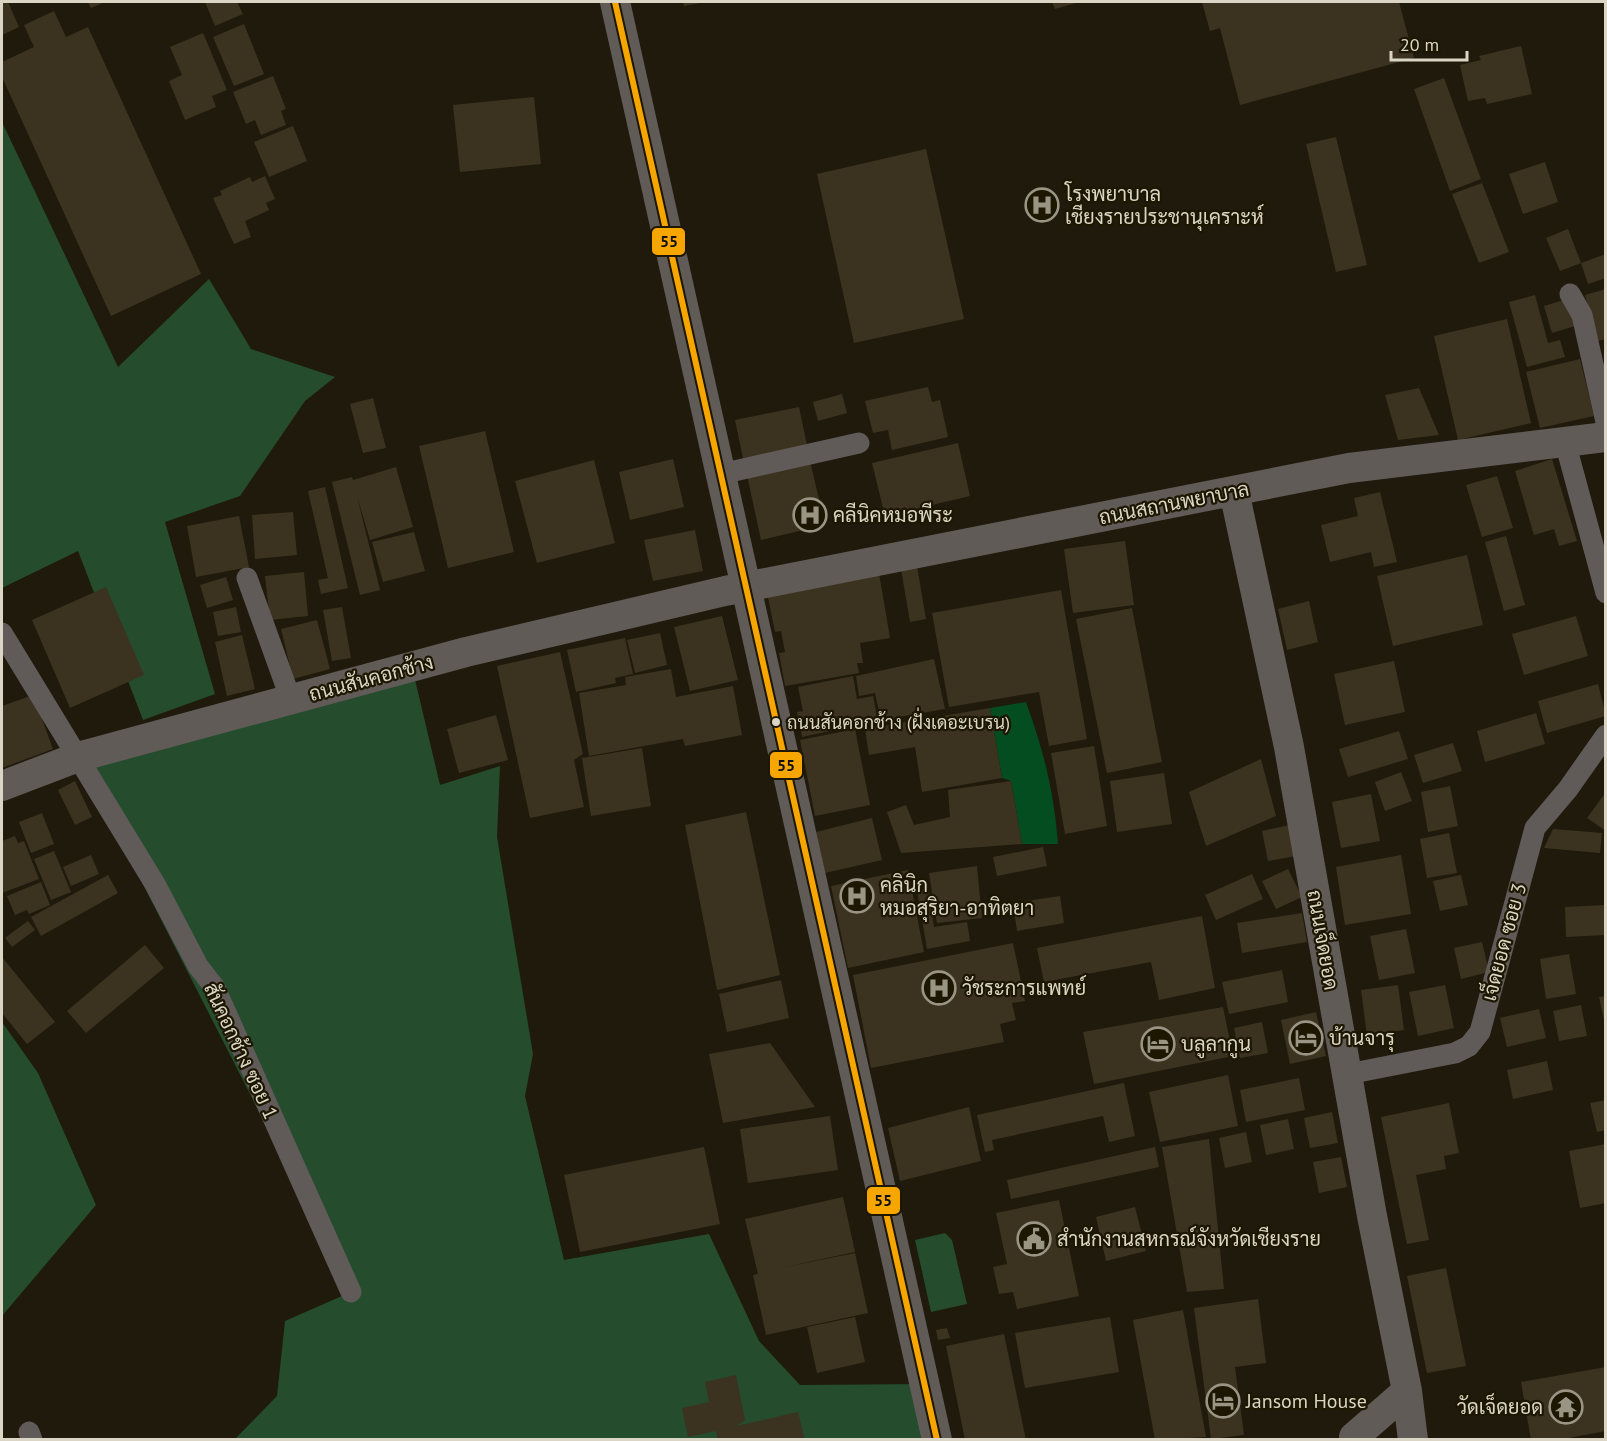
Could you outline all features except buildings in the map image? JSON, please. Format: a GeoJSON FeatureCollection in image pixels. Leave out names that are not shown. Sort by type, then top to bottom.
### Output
{"type":"FeatureCollection","features":[{"type":"Feature","properties":{"kind":"street"},"geometry":{"type":"LineString","coordinates":[[615,2],[937,1440]]}},
{"type":"Feature","properties":{"kind":"street"},"geometry":{"type":"LineString","coordinates":[[1570,294],[1582,315],[1605,422]]}},
{"type":"Feature","properties":{"kind":"street","name":"ถนนสถานพยาบาล"},"geometry":{"type":"LineString","coordinates":[[746,587],[1349,468],[1605,437]]}},
{"type":"Feature","properties":{"kind":"street"},"geometry":{"type":"LineString","coordinates":[[1565,442],[1605,593]]}},
{"type":"Feature","properties":{"kind":"street"},"geometry":{"type":"LineString","coordinates":[[721,474],[859,443]]}},
{"type":"Feature","properties":{"kind":"street","name":"ถนนเจ็ดยอด"},"geometry":{"type":"LineString","coordinates":[[1234,491],[1288,747],[1407,1391],[1413,1440]]}},
{"type":"Feature","properties":{"kind":"street"},"geometry":{"type":"LineString","coordinates":[[247,578],[291,700]]}},
{"type":"Feature","properties":{"kind":"street","name":"ถนนสันคอกช้าง"},"geometry":{"type":"LineString","coordinates":[[2,786],[78,757],[466,652],[746,587]]}},
{"type":"Feature","properties":{"kind":"street","name":"สันคอกช้าง ซอย 1"},"geometry":{"type":"LineString","coordinates":[[2,633],[155,884],[198,966],[215,988],[351,1292]]}},
{"type":"Feature","properties":{"kind":"street","name":"เจ็ดยอด ซอย 3"},"geometry":{"type":"LineString","coordinates":[[1348,1074],[1455,1053],[1469,1046],[1480,1032],[1535,828],[1568,789],[1605,735]]}},
{"type":"Feature","properties":{"kind":"street"},"geometry":{"type":"LineString","coordinates":[[1352,1439],[1407,1391]]}},
{"type":"Feature","properties":{"kind":"green space"},"geometry":{"type":"Polygon","coordinates":[[[2,122],[118,367],[209,279],[251,349],[335,377],[305,401],[240,496],[165,522],[215,694],[143,720],[78,551],[2,588],[2,122]]]}},
{"type":"Feature","properties":{"kind":"green space"},"geometry":{"type":"Polygon","coordinates":[[[412,667],[440,785],[500,766],[497,837],[533,1054],[525,1096],[564,1260],[709,1234],[759,1341],[800,1385],[924,1384],[937,1439],[235,1439],[277,1396],[285,1321],[351,1292],[78,757],[412,667]]]}},
{"type":"Feature","properties":{"kind":"green space"},"geometry":{"type":"Polygon","coordinates":[[[1026,702],[1047,772],[1058,844],[1022,844],[1011,781],[1002,778],[990,708],[1026,702]]]}},
{"type":"Feature","properties":{"kind":"green space"},"geometry":{"type":"Polygon","coordinates":[[[2,1022],[38,1073],[96,1205],[2,1316],[2,1022]]]}},
{"type":"Feature","properties":{"kind":"green space"},"geometry":{"type":"Polygon","coordinates":[[[945,1233],[952,1240],[967,1304],[931,1312],[915,1240],[945,1233]]]}},
{"type":"Feature","properties":{"kind":"transit line","name":"55"},"geometry":{"type":"LineString","coordinates":[[615,2],[937,1440]]}},
{"type":"Feature","properties":{"kind":"place","name":"โรงพยาบาล เชียงรายประชานุเคราะห์"},"geometry":{"type":"Point","coordinates":[1042,205]}},
{"type":"Feature","properties":{"kind":"place","name":"คลีนิคหมอพีระ"},"geometry":{"type":"Point","coordinates":[810,515]}},
{"type":"Feature","properties":{"kind":"place","name":"ถนนสันคอกช้าง (ฝั่งเดอะเบรน)"},"geometry":{"type":"Point","coordinates":[776,722]}},
{"type":"Feature","properties":{"kind":"place","name":"คลินิก หมอสุริยา-อาทิตยา"},"geometry":{"type":"Point","coordinates":[857,896]}},
{"type":"Feature","properties":{"kind":"place","name":"วัชระการแพทย์"},"geometry":{"type":"Point","coordinates":[939,988]}},
{"type":"Feature","properties":{"kind":"place","name":"บ้านจารุ"},"geometry":{"type":"Point","coordinates":[1306,1038]}},
{"type":"Feature","properties":{"kind":"place","name":"บลูลากูน"},"geometry":{"type":"Point","coordinates":[1158,1044]}},
{"type":"Feature","properties":{"kind":"place","name":"สำนักงานสหกรณ์จังหวัดเชียงราย"},"geometry":{"type":"Point","coordinates":[1034,1239]}},
{"type":"Feature","properties":{"kind":"place","name":"Jansom House"},"geometry":{"type":"Point","coordinates":[1223,1401]}},
{"type":"Feature","properties":{"kind":"place","name":"วัดเจ็ดยอด"},"geometry":{"type":"Point","coordinates":[1566,1407]}}]}
